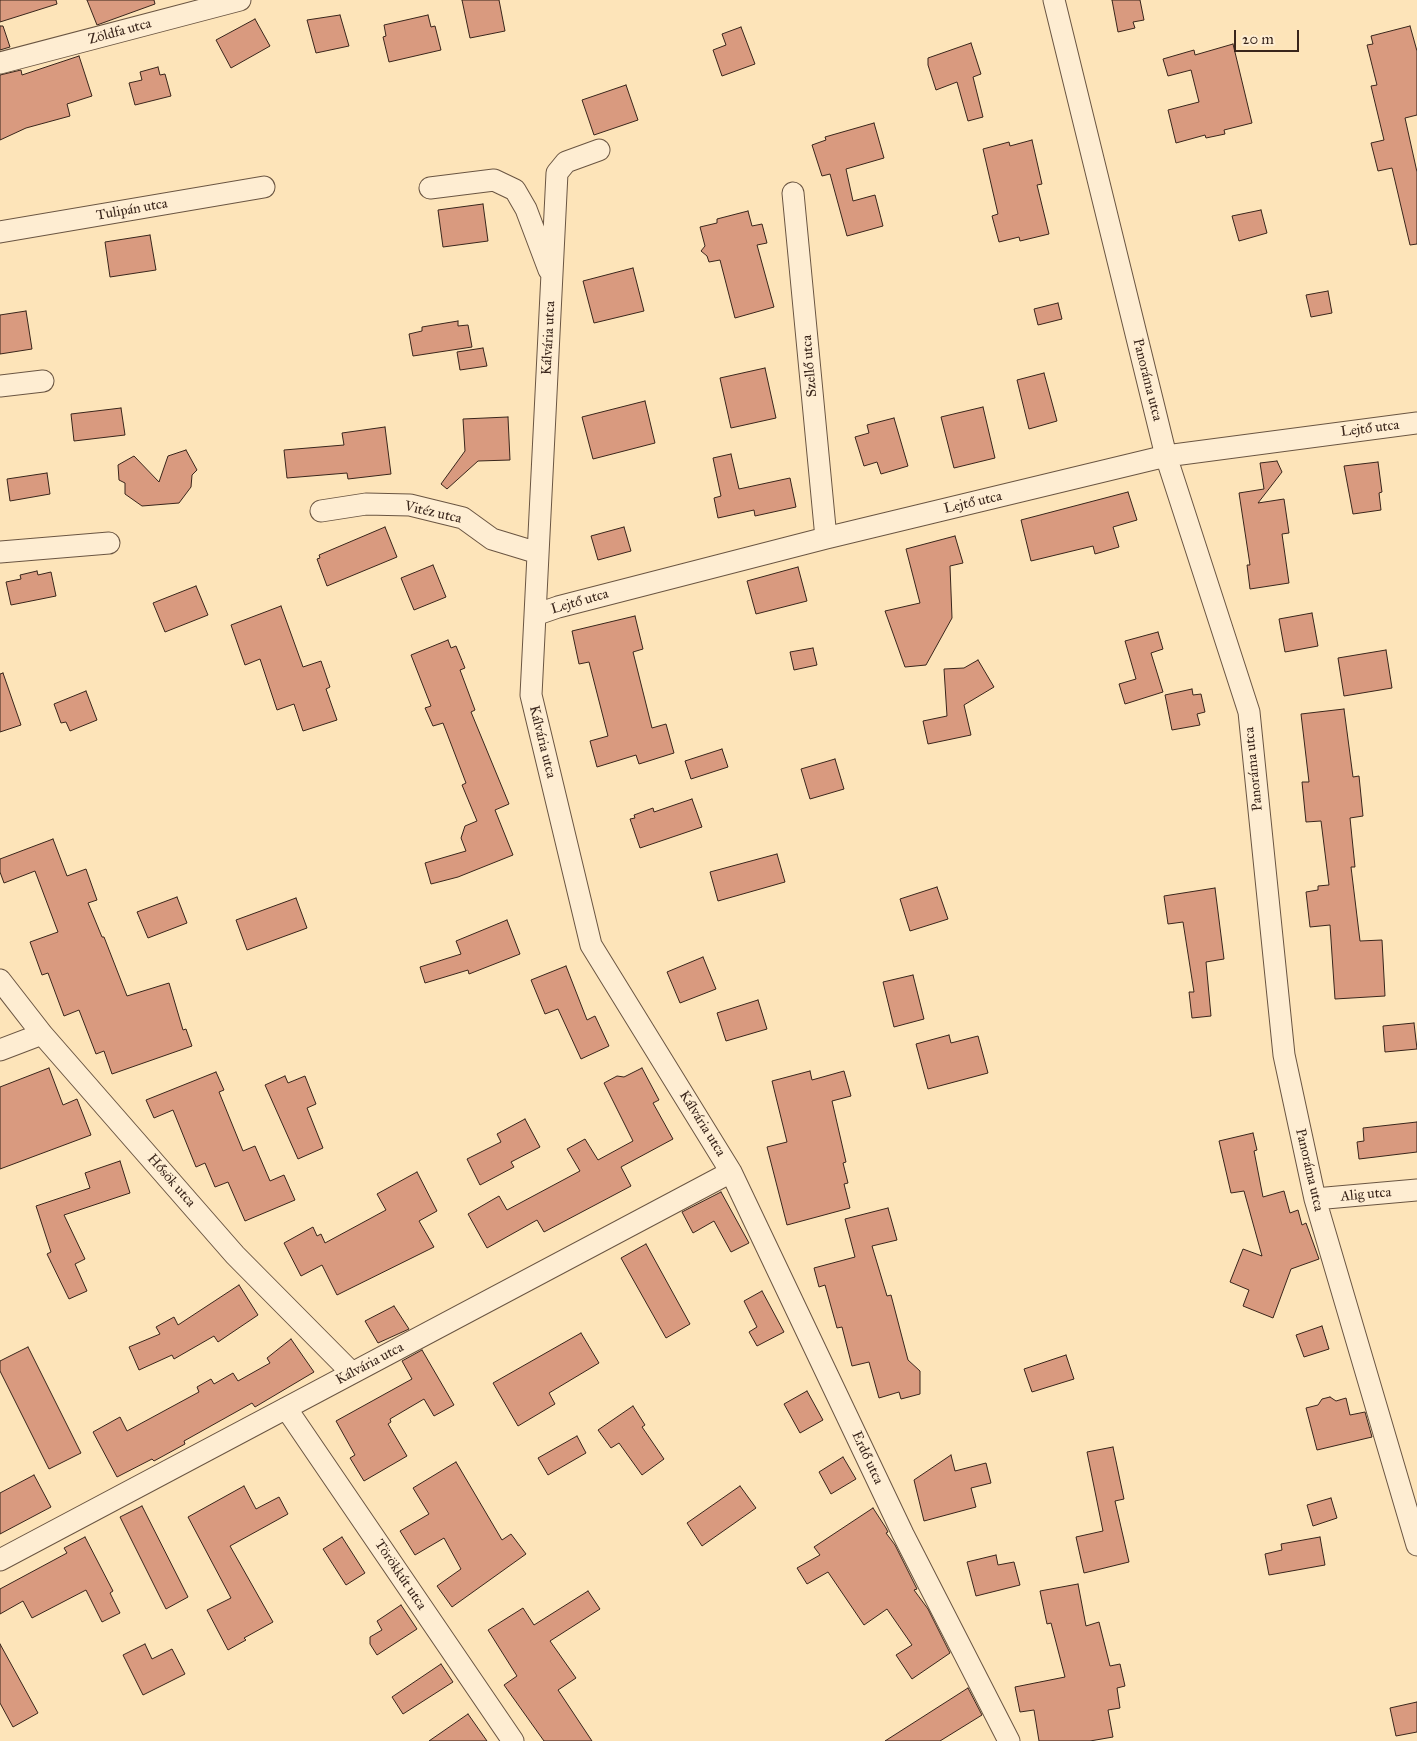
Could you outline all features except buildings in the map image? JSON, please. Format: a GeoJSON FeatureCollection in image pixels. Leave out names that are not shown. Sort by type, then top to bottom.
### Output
{"type":"FeatureCollection","features":[{"type":"Feature","properties":{"kind":"street","name":"Zöldfa utca"},"geometry":{"type":"LineString","coordinates":[[0,64],[240,0]]}},
{"type":"Feature","properties":{"kind":"street","name":"Panoráma utca"},"geometry":{"type":"LineString","coordinates":[[1054,0],[1166,456],[1248,712],[1284,1054],[1315,1200],[1417,1545]]}},
{"type":"Feature","properties":{"kind":"street","name":"Kálvária utca"},"geometry":{"type":"LineString","coordinates":[[0,1560],[731,1172],[591,944],[531,695],[557,173],[566,162],[599,150]]}},
{"type":"Feature","properties":{"kind":"street","name":"Kálvária utca"},"geometry":{"type":"LineString","coordinates":[[430,188],[494,180],[515,190],[526,209],[552,280]]}},
{"type":"Feature","properties":{"kind":"street","name":"Tulipán utca"},"geometry":{"type":"LineString","coordinates":[[0,232],[264,187]]}},
{"type":"Feature","properties":{"kind":"street","name":"Szellő utca"},"geometry":{"type":"LineString","coordinates":[[793,193],[826,538]]}},
{"type":"Feature","properties":{"kind":"street"},"geometry":{"type":"LineString","coordinates":[[0,386],[42,381]]}},
{"type":"Feature","properties":{"kind":"street","name":"Lejtő utca"},"geometry":{"type":"LineString","coordinates":[[535,615],[558,607],[826,538],[1166,456],[1417,423]]}},
{"type":"Feature","properties":{"kind":"street","name":"Vitéz utca"},"geometry":{"type":"LineString","coordinates":[[321,511],[366,504],[410,505],[463,518],[492,539],[538,553]]}},
{"type":"Feature","properties":{"kind":"street"},"geometry":{"type":"LineString","coordinates":[[0,552],[109,543]]}},
{"type":"Feature","properties":{"kind":"street","name":"Hősök utca"},"geometry":{"type":"LineString","coordinates":[[0,980],[42,1034],[235,1255],[352,1373]]}},
{"type":"Feature","properties":{"kind":"street"},"geometry":{"type":"LineString","coordinates":[[0,1050],[42,1034]]}},
{"type":"Feature","properties":{"kind":"street","name":"Erdő utca"},"geometry":{"type":"LineString","coordinates":[[731,1172],[903,1534],[1009,1741]]}},
{"type":"Feature","properties":{"kind":"street","name":"Alig utca"},"geometry":{"type":"LineString","coordinates":[[1315,1200],[1417,1190]]}},
{"type":"Feature","properties":{"kind":"street","name":"Törökkút utca"},"geometry":{"type":"LineString","coordinates":[[286,1408],[513,1741]]}}]}
